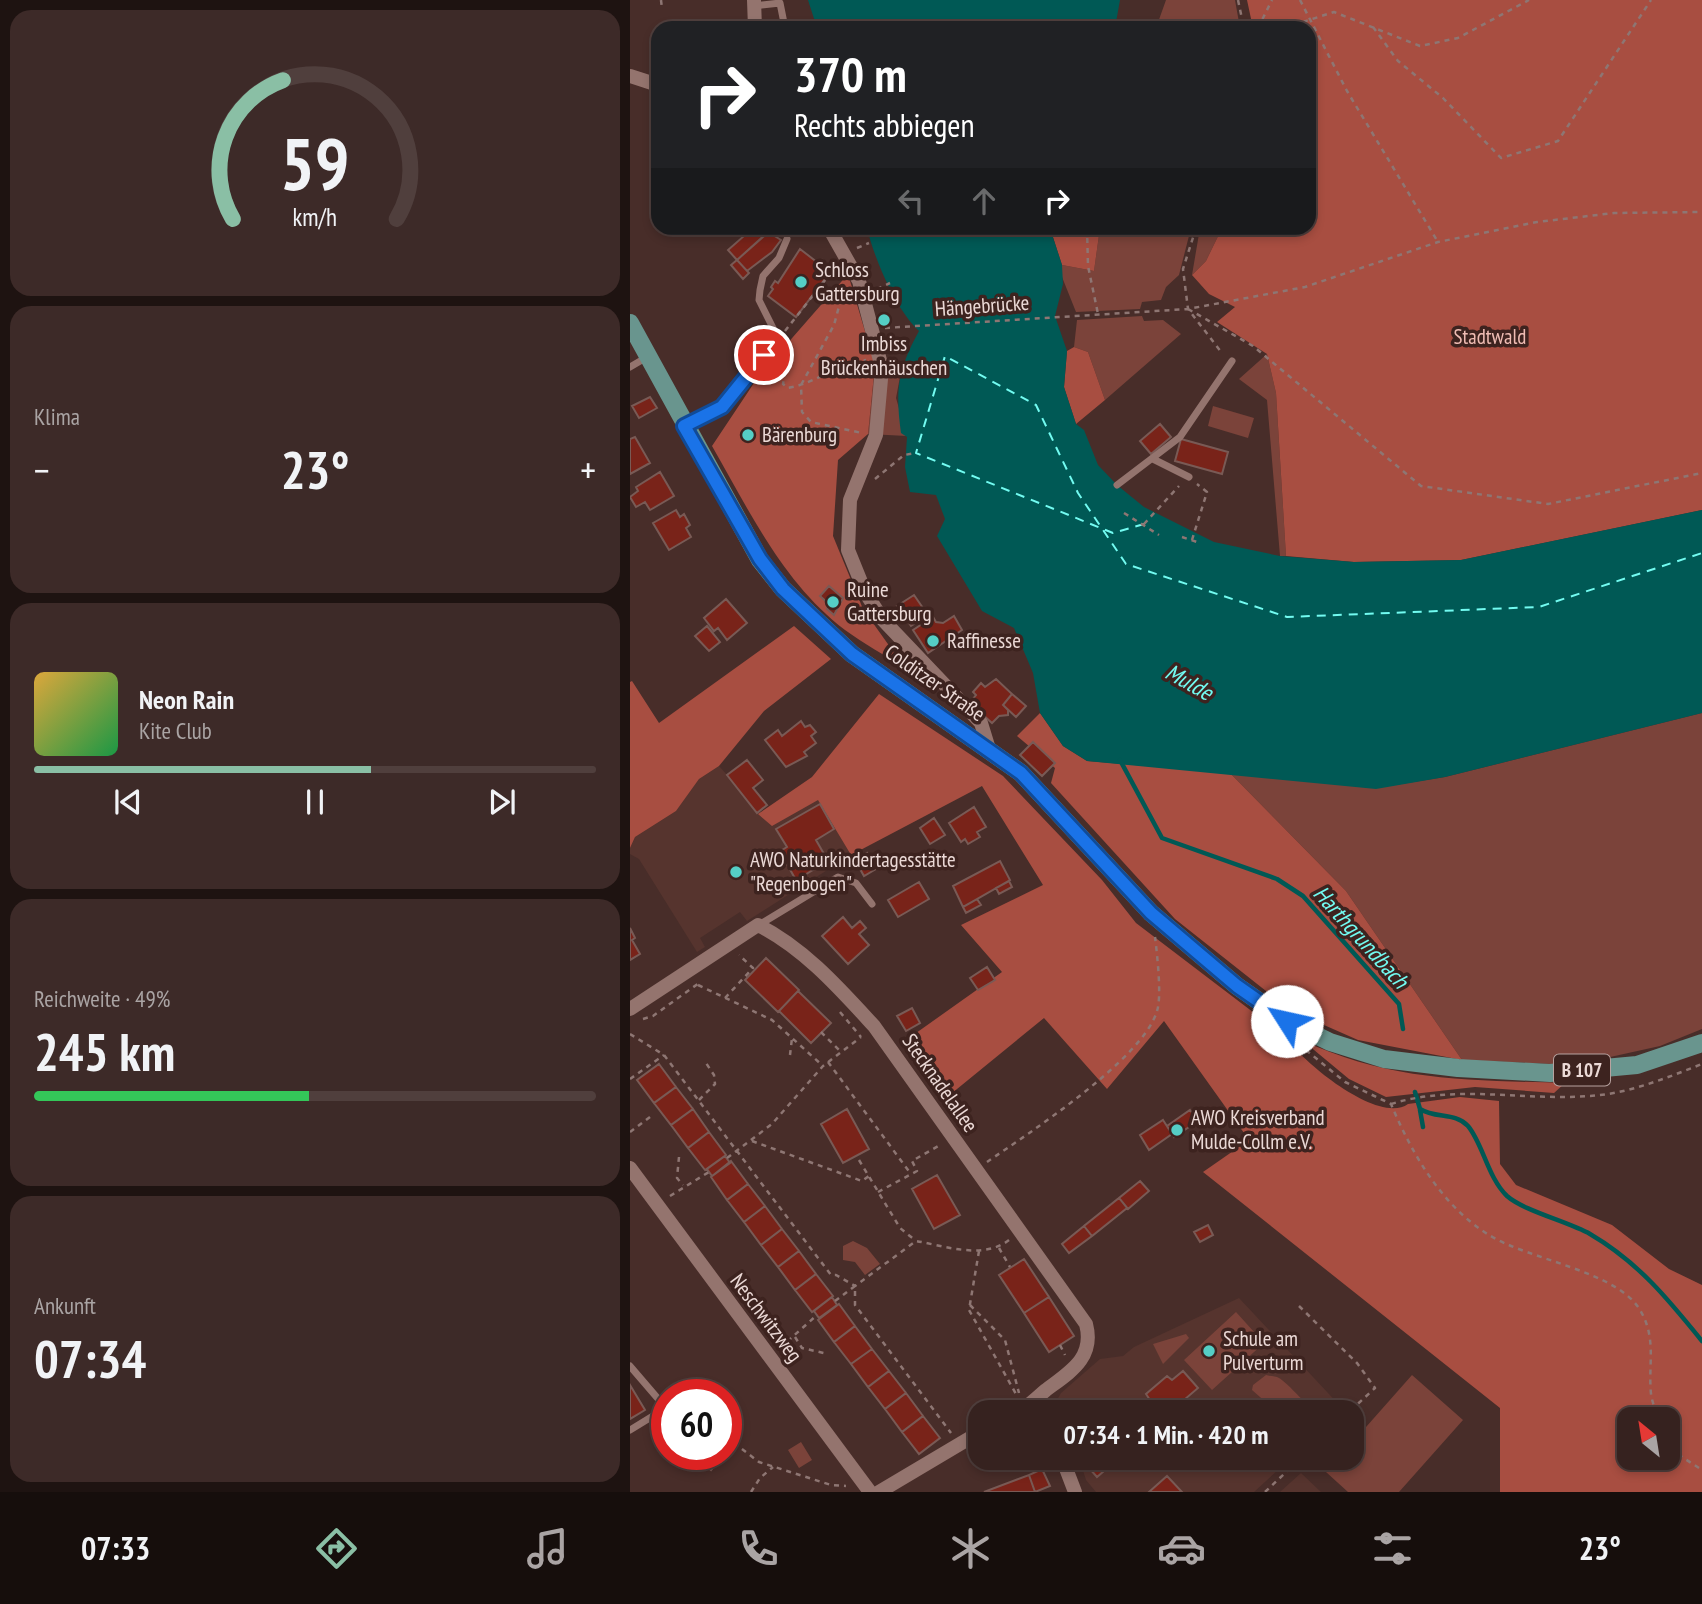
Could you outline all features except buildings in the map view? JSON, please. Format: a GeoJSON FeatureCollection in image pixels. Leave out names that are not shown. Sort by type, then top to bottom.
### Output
{"type":"FeatureCollection","features":[{"type":"Feature","properties":{"kind":"main road","name":"Colditzer Straße"},"geometry":{"type":"LineString","coordinates":[[630,323],[684,426],[760,559],[783,589],[852,654],[1021,773],[1151,913],[1237,986],[1287,1021],[1331,1042],[1384,1059],[1471,1069],[1550,1073],[1637,1065],[1702,1043]]}},
{"type":"Feature","properties":{"kind":"street"},"geometry":{"type":"LineString","coordinates":[[754,3],[755,21]]}},
{"type":"Feature","properties":{"kind":"street"},"geometry":{"type":"LineString","coordinates":[[630,76],[651,83]]}},
{"type":"Feature","properties":{"kind":"street"},"geometry":{"type":"LineString","coordinates":[[833,235],[859,281],[880,357],[876,435],[849,500],[848,550],[865,592],[883,620],[981,723],[989,749]]}},
{"type":"Feature","properties":{"kind":"street"},"geometry":{"type":"LineString","coordinates":[[630,1009],[758,925]]}},
{"type":"Feature","properties":{"kind":"street","name":"Stecknadelallee"},"geometry":{"type":"LineString","coordinates":[[758,925],[776,934],[805,957],[874,1026],[1086,1324],[1090,1336],[1082,1360],[1038,1400]]}},
{"type":"Feature","properties":{"kind":"street","name":"Neschwitzweg"},"geometry":{"type":"LineString","coordinates":[[630,1168],[656,1207],[870,1492]]}},
{"type":"Feature","properties":{"kind":"street"},"geometry":{"type":"LineString","coordinates":[[879,1492],[968,1439]]}},
{"type":"Feature","properties":{"kind":"street"},"geometry":{"type":"LineString","coordinates":[[1067,1470],[1075,1492]]}},
{"type":"Feature","properties":{"kind":"lane"},"geometry":{"type":"LineString","coordinates":[[754,3],[779,3],[783,21]]}},
{"type":"Feature","properties":{"kind":"lane"},"geometry":{"type":"LineString","coordinates":[[684,426],[722,407],[778,338],[759,300],[763,276],[779,258],[787,239]]}},
{"type":"Feature","properties":{"kind":"lane"},"geometry":{"type":"LineString","coordinates":[[630,367],[648,357]]}},
{"type":"Feature","properties":{"kind":"lane"},"geometry":{"type":"LineString","coordinates":[[1117,485],[1180,437],[1232,361]]}},
{"type":"Feature","properties":{"kind":"lane"},"geometry":{"type":"LineString","coordinates":[[1153,459],[1189,477]]}},
{"type":"Feature","properties":{"kind":"lane"},"geometry":{"type":"LineString","coordinates":[[758,925],[838,877],[856,883],[873,904]]}},
{"type":"Feature","properties":{"kind":"lane"},"geometry":{"type":"LineString","coordinates":[[630,1366],[666,1408],[630,1430]]}},
{"type":"Feature","properties":{"kind":"path"},"geometry":{"type":"LineString","coordinates":[[661,0],[662,9]]}},
{"type":"Feature","properties":{"kind":"path"},"geometry":{"type":"LineString","coordinates":[[1238,0],[1242,21]]}},
{"type":"Feature","properties":{"kind":"path"},"geometry":{"type":"LineString","coordinates":[[1262,21],[1272,0]]}},
{"type":"Feature","properties":{"kind":"path"},"geometry":{"type":"LineString","coordinates":[[1300,0],[1309,21]]}},
{"type":"Feature","properties":{"kind":"path"},"geometry":{"type":"LineString","coordinates":[[1306,21],[1334,12],[1420,46],[1458,38],[1529,0]]}},
{"type":"Feature","properties":{"kind":"path"},"geometry":{"type":"LineString","coordinates":[[1373,27],[1398,61],[1443,98],[1501,158],[1558,141],[1651,0]]}},
{"type":"Feature","properties":{"kind":"path"},"geometry":{"type":"LineString","coordinates":[[1316,34],[1438,242]]}},
{"type":"Feature","properties":{"kind":"path","name":"Hängebrücke"},"geometry":{"type":"LineString","coordinates":[[889,327],[1188,309],[1305,287],[1438,242],[1537,222],[1614,213],[1702,212]]}},
{"type":"Feature","properties":{"kind":"path"},"geometry":{"type":"LineString","coordinates":[[1087,235],[1088,265],[1098,314]]}},
{"type":"Feature","properties":{"kind":"path"},"geometry":{"type":"LineString","coordinates":[[1194,235],[1183,269],[1188,309],[1232,361]]}},
{"type":"Feature","properties":{"kind":"path"},"geometry":{"type":"LineString","coordinates":[[820,264],[822,260],[833,270],[797,318],[778,338],[786,367],[783,384],[788,388],[800,386],[826,376],[847,363]]}},
{"type":"Feature","properties":{"kind":"path"},"geometry":{"type":"LineString","coordinates":[[881,287],[890,283]]}},
{"type":"Feature","properties":{"kind":"path"},"geometry":{"type":"LineString","coordinates":[[841,299],[834,325],[800,386],[802,412],[811,422],[876,435]]}},
{"type":"Feature","properties":{"kind":"path"},"geometry":{"type":"LineString","coordinates":[[1188,309],[1253,346],[1421,486],[1548,503],[1702,473]]}},
{"type":"Feature","properties":{"kind":"path"},"geometry":{"type":"LineString","coordinates":[[849,500],[904,455],[916,453]]}},
{"type":"Feature","properties":{"kind":"path"},"geometry":{"type":"LineString","coordinates":[[1144,524],[1154,510],[1189,477],[1207,492],[1192,540]]}},
{"type":"Feature","properties":{"kind":"path"},"geometry":{"type":"LineString","coordinates":[[1124,513],[1159,535]]}},
{"type":"Feature","properties":{"kind":"path"},"geometry":{"type":"LineString","coordinates":[[1182,537],[1200,543]]}},
{"type":"Feature","properties":{"kind":"path"},"geometry":{"type":"LineString","coordinates":[[975,1169],[1071,1104],[1141,1039],[1158,1011],[1156,945],[1151,913]]}},
{"type":"Feature","properties":{"kind":"path"},"geometry":{"type":"LineString","coordinates":[[725,998],[753,968],[732,948]]}},
{"type":"Feature","properties":{"kind":"path"},"geometry":{"type":"LineString","coordinates":[[697,985],[772,1020],[823,1066]]}},
{"type":"Feature","properties":{"kind":"path"},"geometry":{"type":"LineString","coordinates":[[727,1158],[772,1124],[823,1066],[874,1026]]}},
{"type":"Feature","properties":{"kind":"path"},"geometry":{"type":"LineString","coordinates":[[821,1032],[841,1052]]}},
{"type":"Feature","properties":{"kind":"path"},"geometry":{"type":"LineString","coordinates":[[630,1034],[656,1047],[664,1055],[831,1275],[855,1286]]}},
{"type":"Feature","properties":{"kind":"path"},"geometry":{"type":"LineString","coordinates":[[790,1055],[792,1038]]}},
{"type":"Feature","properties":{"kind":"path"},"geometry":{"type":"LineString","coordinates":[[1303,1048],[1345,1082],[1391,1104],[1432,1096],[1475,1092],[1533,1098],[1592,1096],[1644,1085],[1702,1063]]}},
{"type":"Feature","properties":{"kind":"path"},"geometry":{"type":"LineString","coordinates":[[630,1079],[664,1055]]}},
{"type":"Feature","properties":{"kind":"path"},"geometry":{"type":"LineString","coordinates":[[699,1100],[715,1084],[714,1075],[704,1060]]}},
{"type":"Feature","properties":{"kind":"path"},"geometry":{"type":"LineString","coordinates":[[828,1062],[911,1174]]}},
{"type":"Feature","properties":{"kind":"path"},"geometry":{"type":"LineString","coordinates":[[1391,1104],[1404,1136],[1448,1203],[1489,1236],[1617,1287],[1640,1309],[1653,1342],[1651,1394],[1655,1407]]}},
{"type":"Feature","properties":{"kind":"path"},"geometry":{"type":"LineString","coordinates":[[630,1132],[650,1117]]}},
{"type":"Feature","properties":{"kind":"path"},"geometry":{"type":"LineString","coordinates":[[878,1192],[917,1171],[912,1161],[951,1135]]}},
{"type":"Feature","properties":{"kind":"path"},"geometry":{"type":"LineString","coordinates":[[752,1141],[862,1181],[869,1177]]}},
{"type":"Feature","properties":{"kind":"path"},"geometry":{"type":"LineString","coordinates":[[680,1157],[677,1178],[683,1185]]}},
{"type":"Feature","properties":{"kind":"path"},"geometry":{"type":"LineString","coordinates":[[859,1160],[900,1228],[916,1241],[979,1251],[999,1248],[1020,1232]]}},
{"type":"Feature","properties":{"kind":"path"},"geometry":{"type":"LineString","coordinates":[[656,1207],[683,1185],[698,1181],[709,1172]]}},
{"type":"Feature","properties":{"kind":"path"},"geometry":{"type":"LineString","coordinates":[[835,1301],[916,1241]]}},
{"type":"Feature","properties":{"kind":"path"},"geometry":{"type":"LineString","coordinates":[[999,1248],[1010,1267]]}},
{"type":"Feature","properties":{"kind":"path"},"geometry":{"type":"LineString","coordinates":[[970,1305],[1005,1340],[1019,1398],[969,1310],[979,1251]]}},
{"type":"Feature","properties":{"kind":"path"},"geometry":{"type":"LineString","coordinates":[[855,1286],[855,1305],[959,1444]]}},
{"type":"Feature","properties":{"kind":"path"},"geometry":{"type":"LineString","coordinates":[[1299,1306],[1357,1363],[1375,1388],[1362,1400]]}},
{"type":"Feature","properties":{"kind":"path"},"geometry":{"type":"LineString","coordinates":[[769,1356],[795,1337],[817,1315]]}},
{"type":"Feature","properties":{"kind":"path"},"geometry":{"type":"LineString","coordinates":[[795,1337],[802,1348],[828,1354]]}},
{"type":"Feature","properties":{"kind":"path"},"geometry":{"type":"LineString","coordinates":[[742,1449],[759,1462],[831,1485],[844,1484],[850,1490],[848,1492]]}},
{"type":"Feature","properties":{"kind":"path"},"geometry":{"type":"LineString","coordinates":[[1680,1456],[1702,1470]]}},
{"type":"Feature","properties":{"kind":"path"},"geometry":{"type":"LineString","coordinates":[[751,1492],[760,1478],[774,1466]]}},
{"type":"Feature","properties":{"kind":"path"},"geometry":{"type":"LineString","coordinates":[[1265,1492],[1288,1470]]}},
{"type":"Feature","properties":{"kind":"shaded area"},"geometry":{"type":"Polygon","coordinates":[[[1166,0],[1235,0],[1239,21],[1158,21],[1166,0]]]}},
{"type":"Feature","properties":{"kind":"shaded area"},"geometry":{"type":"Polygon","coordinates":[[[1099,235],[1189,235],[1179,275],[1166,287],[1161,300],[1142,302],[1140,309],[1076,312],[1062,277],[1062,265],[1094,271],[1099,235]]]}},
{"type":"Feature","properties":{"kind":"shaded area"},"geometry":{"type":"Polygon","coordinates":[[[1199,235],[1219,235],[1206,261],[1192,275],[1199,235]]]}},
{"type":"Feature","properties":{"kind":"shaded area"},"geometry":{"type":"Polygon","coordinates":[[[1142,316],[1144,321],[1163,320],[1181,334],[1105,400],[1088,352],[1074,347],[1077,320],[1142,316]]]}},
{"type":"Feature","properties":{"kind":"shaded area"},"geometry":{"type":"Polygon","coordinates":[[[1267,354],[1276,393],[1286,556],[1280,556],[1267,400],[1239,379],[1267,354]]]}},
{"type":"Feature","properties":{"kind":"shaded area"},"geometry":{"type":"Polygon","coordinates":[[[903,361],[896,398],[907,436],[868,434],[875,365],[903,361]]]}},
{"type":"Feature","properties":{"kind":"shaded area"},"geometry":{"type":"Polygon","coordinates":[[[1213,406],[1254,418],[1248,438],[1208,426],[1213,406]]]}},
{"type":"Feature","properties":{"kind":"shaded area"},"geometry":{"type":"Polygon","coordinates":[[[1702,713],[1702,1029],[1660,1046],[1574,1065],[1462,1060],[1346,891],[1230,773],[1376,788],[1445,777],[1702,713]]]}},
{"type":"Feature","properties":{"kind":"shaded area","name":"AWO Naturkindertagesstätte \"Regenbogen\""},"geometry":{"type":"Polygon","coordinates":[[[719,766],[772,825],[818,799],[851,855],[747,921],[740,912],[700,938],[705,947],[697,952],[639,859],[630,854],[630,848],[635,837],[676,811],[699,779],[719,766]]]}},
{"type":"Feature","properties":{"kind":"shaded area"},"geometry":{"type":"Polygon","coordinates":[[[853,1241],[867,1248],[880,1264],[865,1275],[855,1262],[843,1260],[843,1246],[853,1241]]]}},
{"type":"Feature","properties":{"kind":"shaded area","name":"Schule am Pulverturm"},"geometry":{"type":"Polygon","coordinates":[[[1239,1298],[1335,1400],[1057,1400],[1061,1393],[1100,1359],[1123,1356],[1134,1347],[1239,1298]]]}},
{"type":"Feature","properties":{"kind":"shaded area"},"geometry":{"type":"Polygon","coordinates":[[[1236,1312],[1264,1343],[1212,1390],[1184,1360],[1236,1312]]]}},
{"type":"Feature","properties":{"kind":"shaded area"},"geometry":{"type":"Polygon","coordinates":[[[1186,1334],[1189,1338],[1163,1364],[1153,1344],[1186,1334]]]}},
{"type":"Feature","properties":{"kind":"shaded area"},"geometry":{"type":"Polygon","coordinates":[[[1266,1375],[1277,1377],[1302,1400],[1263,1400],[1252,1390],[1253,1385],[1266,1375]]]}},
{"type":"Feature","properties":{"kind":"shaded area"},"geometry":{"type":"Polygon","coordinates":[[[1412,1375],[1463,1420],[1399,1492],[1348,1492],[1326,1472],[1364,1470],[1364,1429],[1412,1375]]]}},
{"type":"Feature","properties":{"kind":"shaded area"},"geometry":{"type":"Polygon","coordinates":[[[801,1442],[812,1460],[799,1468],[788,1450],[801,1442]]]}},
{"type":"Feature","properties":{"kind":"shaded area"},"geometry":{"type":"Polygon","coordinates":[[[1083,1470],[1278,1470],[1254,1492],[1096,1492],[1086,1480],[1083,1470]]]}},
{"type":"Feature","properties":{"kind":"shaded area"},"geometry":{"type":"Polygon","coordinates":[[[1301,1473],[1321,1492],[1280,1492],[1301,1473]]]}},
{"type":"Feature","properties":{"kind":"green space","name":"Stadtwald"},"geometry":{"type":"Polygon","coordinates":[[[1247,0],[1702,0],[1702,510],[1461,560],[1354,562],[1286,556],[1276,393],[1267,354],[1217,322],[1235,307],[1209,294],[1192,275],[1206,261],[1219,235],[1316,235],[1316,21],[1252,21],[1247,0]]]}},
{"type":"Feature","properties":{"kind":"green space"},"geometry":{"type":"Polygon","coordinates":[[[1052,235],[1099,235],[1094,271],[1062,265],[1052,235]]]}},
{"type":"Feature","properties":{"kind":"green space"},"geometry":{"type":"Polygon","coordinates":[[[848,274],[875,365],[868,434],[838,460],[833,536],[863,609],[905,668],[845,630],[803,591],[754,521],[712,446],[758,377],[848,274]]]}},
{"type":"Feature","properties":{"kind":"green space"},"geometry":{"type":"Polygon","coordinates":[[[1074,347],[1088,352],[1105,400],[1076,424],[1064,387],[1067,351],[1074,347]]]}},
{"type":"Feature","properties":{"kind":"green space"},"geometry":{"type":"Polygon","coordinates":[[[794,626],[831,659],[764,711],[719,766],[699,779],[676,811],[635,837],[630,848],[630,682],[632,681],[659,723],[794,626]]]}},
{"type":"Feature","properties":{"kind":"green space"},"geometry":{"type":"Polygon","coordinates":[[[879,694],[1003,776],[1102,880],[1136,923],[1287,1038],[1308,1061],[1342,1088],[1379,1106],[1395,1108],[1460,1097],[1499,1101],[1500,1164],[1516,1185],[1612,1225],[1669,1269],[1702,1285],[1702,1492],[1500,1492],[1500,1408],[1203,1172],[1249,1140],[1164,1021],[1107,1089],[1044,1018],[946,1098],[902,1043],[1002,972],[961,925],[1043,885],[982,786],[851,855],[818,800],[772,826],[758,814],[812,777],[879,694]]]}},
{"type":"Feature","properties":{"kind":"green space"},"geometry":{"type":"Polygon","coordinates":[[[1040,713],[1063,746],[1087,761],[1230,773],[1346,891],[1462,1060],[1358,1040],[1290,1010],[1175,919],[1051,783],[1055,768],[1017,736],[1040,713]]]}},
{"type":"Feature","properties":{"kind":"green space"},"geometry":{"type":"Polygon","coordinates":[[[1302,1040],[1335,1054],[1399,1071],[1463,1079],[1565,1083],[1554,1093],[1475,1087],[1386,1097],[1349,1079],[1302,1040]]]}},
{"type":"Feature","properties":{"kind":"water"},"geometry":{"type":"Polygon","coordinates":[[[808,0],[1120,0],[1116,21],[815,21],[808,0]]]}},
{"type":"Feature","properties":{"kind":"water","name":"Mulde"},"geometry":{"type":"Polygon","coordinates":[[[869,235],[1052,235],[1062,265],[1063,284],[1055,316],[1067,351],[1064,387],[1076,424],[1084,430],[1098,465],[1117,485],[1144,507],[1214,542],[1280,556],[1354,562],[1461,560],[1702,510],[1702,713],[1445,777],[1376,789],[1087,761],[1063,746],[1040,713],[1033,673],[1014,628],[982,611],[937,536],[945,519],[936,495],[910,492],[905,467],[907,437],[901,433],[898,404],[902,369],[919,331],[902,310],[875,254],[869,235]]]}},
{"type":"Feature","properties":{"kind":"waterway","name":"Harthgrundbach"},"geometry":{"type":"LineString","coordinates":[[1120,760],[1162,838],[1277,879],[1303,896],[1399,1004],[1403,1029]]}},
{"type":"Feature","properties":{"kind":"waterway","name":"Harthgrundbach"},"geometry":{"type":"LineString","coordinates":[[1415,1092],[1420,1109],[1457,1119],[1468,1126],[1500,1189],[1507,1196],[1524,1207],[1571,1225],[1607,1245],[1638,1269],[1702,1341]]}},
{"type":"Feature","properties":{"kind":"waterway"},"geometry":{"type":"LineString","coordinates":[[1420,1110],[1423,1127]]}},
{"type":"Feature","properties":{"kind":"ferry route"},"geometry":{"type":"LineString","coordinates":[[1144,524],[1113,533],[916,453],[945,356],[1036,405],[1078,493],[1126,564],[1287,617],[1539,607],[1702,553]]}},
{"type":"Feature","properties":{"kind":"place","name":"Schloss Gattersburg"},"geometry":{"type":"Point","coordinates":[801,282]}},
{"type":"Feature","properties":{"kind":"place","name":"Imbiss Brückenhäuschen"},"geometry":{"type":"Point","coordinates":[884,320]}},
{"type":"Feature","properties":{"kind":"place","name":"Bärenburg"},"geometry":{"type":"Point","coordinates":[748,435]}},
{"type":"Feature","properties":{"kind":"place","name":"Ruine Gattersburg"},"geometry":{"type":"Point","coordinates":[833,602]}},
{"type":"Feature","properties":{"kind":"place","name":"Raffinesse"},"geometry":{"type":"Point","coordinates":[933,641]}},
{"type":"Feature","properties":{"kind":"place","name":"AWO Naturkindertagesstätte \"Regenbogen\""},"geometry":{"type":"Point","coordinates":[736,872]}},
{"type":"Feature","properties":{"kind":"place","name":"AWO Kreisverband Mulde-Collm e.V."},"geometry":{"type":"Point","coordinates":[1177,1130]}},
{"type":"Feature","properties":{"kind":"place","name":"Schule am Pulverturm"},"geometry":{"type":"Point","coordinates":[1209,1351]}},
{"type":"Feature","properties":{"kind":"route"},"geometry":{"type":"LineString","coordinates":[[764,355],[722,407],[684,426],[760,559],[783,589],[852,654],[1021,773],[1151,913],[1237,986],[1287,1021]]}}]}
